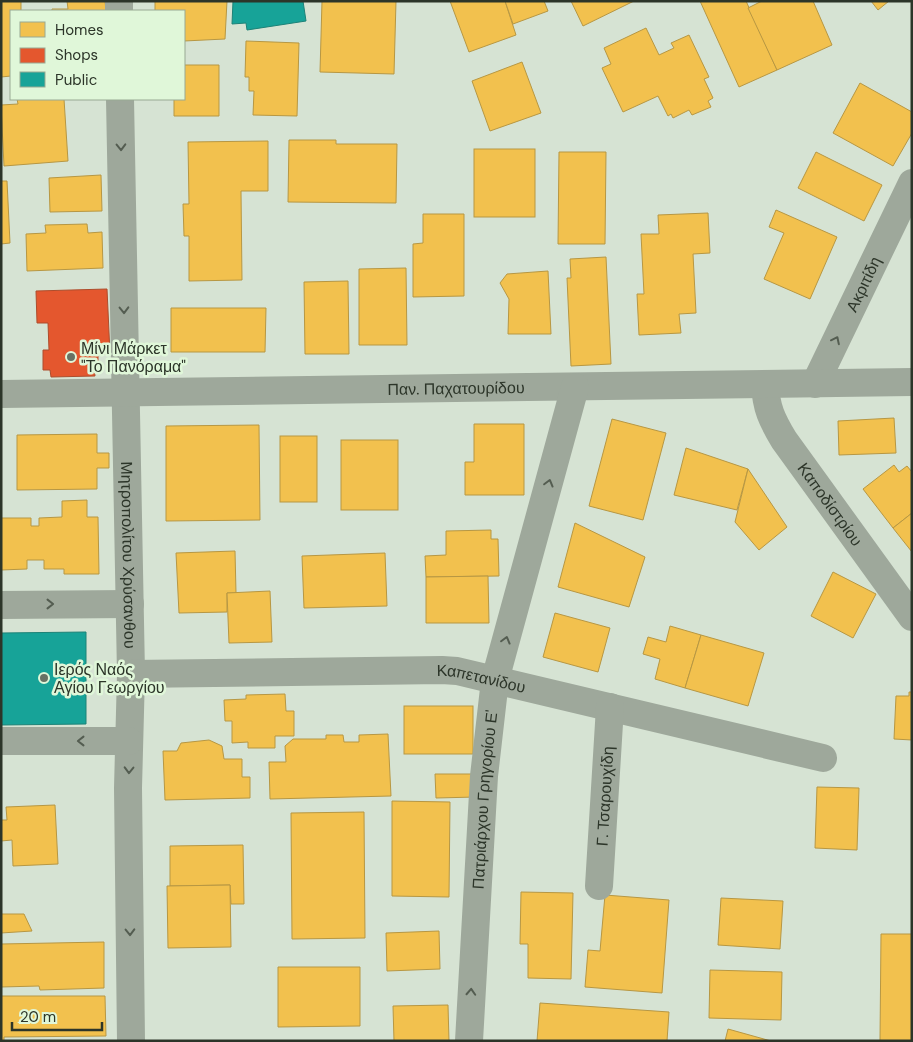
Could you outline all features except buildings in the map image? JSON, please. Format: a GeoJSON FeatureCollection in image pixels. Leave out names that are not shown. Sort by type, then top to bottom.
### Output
{"type":"FeatureCollection","features":[{"type":"Feature","properties":{"kind":"street","name":"Μητροπολίτου Χρύσανθου"},"geometry":{"type":"LineString","coordinates":[[120,100],[131,674],[128,788],[131,1041]]}},
{"type":"Feature","properties":{"kind":"street","name":"Ακριτίδη"},"geometry":{"type":"LineString","coordinates":[[815,384],[912,183]]}},
{"type":"Feature","properties":{"kind":"street","name":"Παν. Παχατουρίδου"},"geometry":{"type":"LineString","coordinates":[[1,394],[912,382]]}},
{"type":"Feature","properties":{"kind":"street","name":"Καποδίστρίου"},"geometry":{"type":"LineString","coordinates":[[764,384],[767,407],[784,440],[912,617]]}},
{"type":"Feature","properties":{"kind":"street","name":"Πατριάρχου Γρηγορίου Ε'"},"geometry":{"type":"LineString","coordinates":[[469,1041],[484,776],[495,680],[575,387]]}},
{"type":"Feature","properties":{"kind":"street"},"geometry":{"type":"LineString","coordinates":[[1,605],[130,604]]}},
{"type":"Feature","properties":{"kind":"street","name":"Καπετανίδου"},"geometry":{"type":"LineString","coordinates":[[131,674],[457,671],[823,758]]}},
{"type":"Feature","properties":{"kind":"street","name":"Γ. Τσαρουχίδη"},"geometry":{"type":"LineString","coordinates":[[599,886],[610,707]]}},
{"type":"Feature","properties":{"kind":"street"},"geometry":{"type":"LineString","coordinates":[[1,741],[129,741]]}},
{"type":"Feature","properties":{"kind":"place","name":"Μίνι Μάρκετ \"Το Πανόραμα\""},"geometry":{"type":"Point","coordinates":[71,357]}},
{"type":"Feature","properties":{"kind":"place","name":"Ιερός Ναός Αγίου Γεωργίου"},"geometry":{"type":"Point","coordinates":[44,678]}}]}
